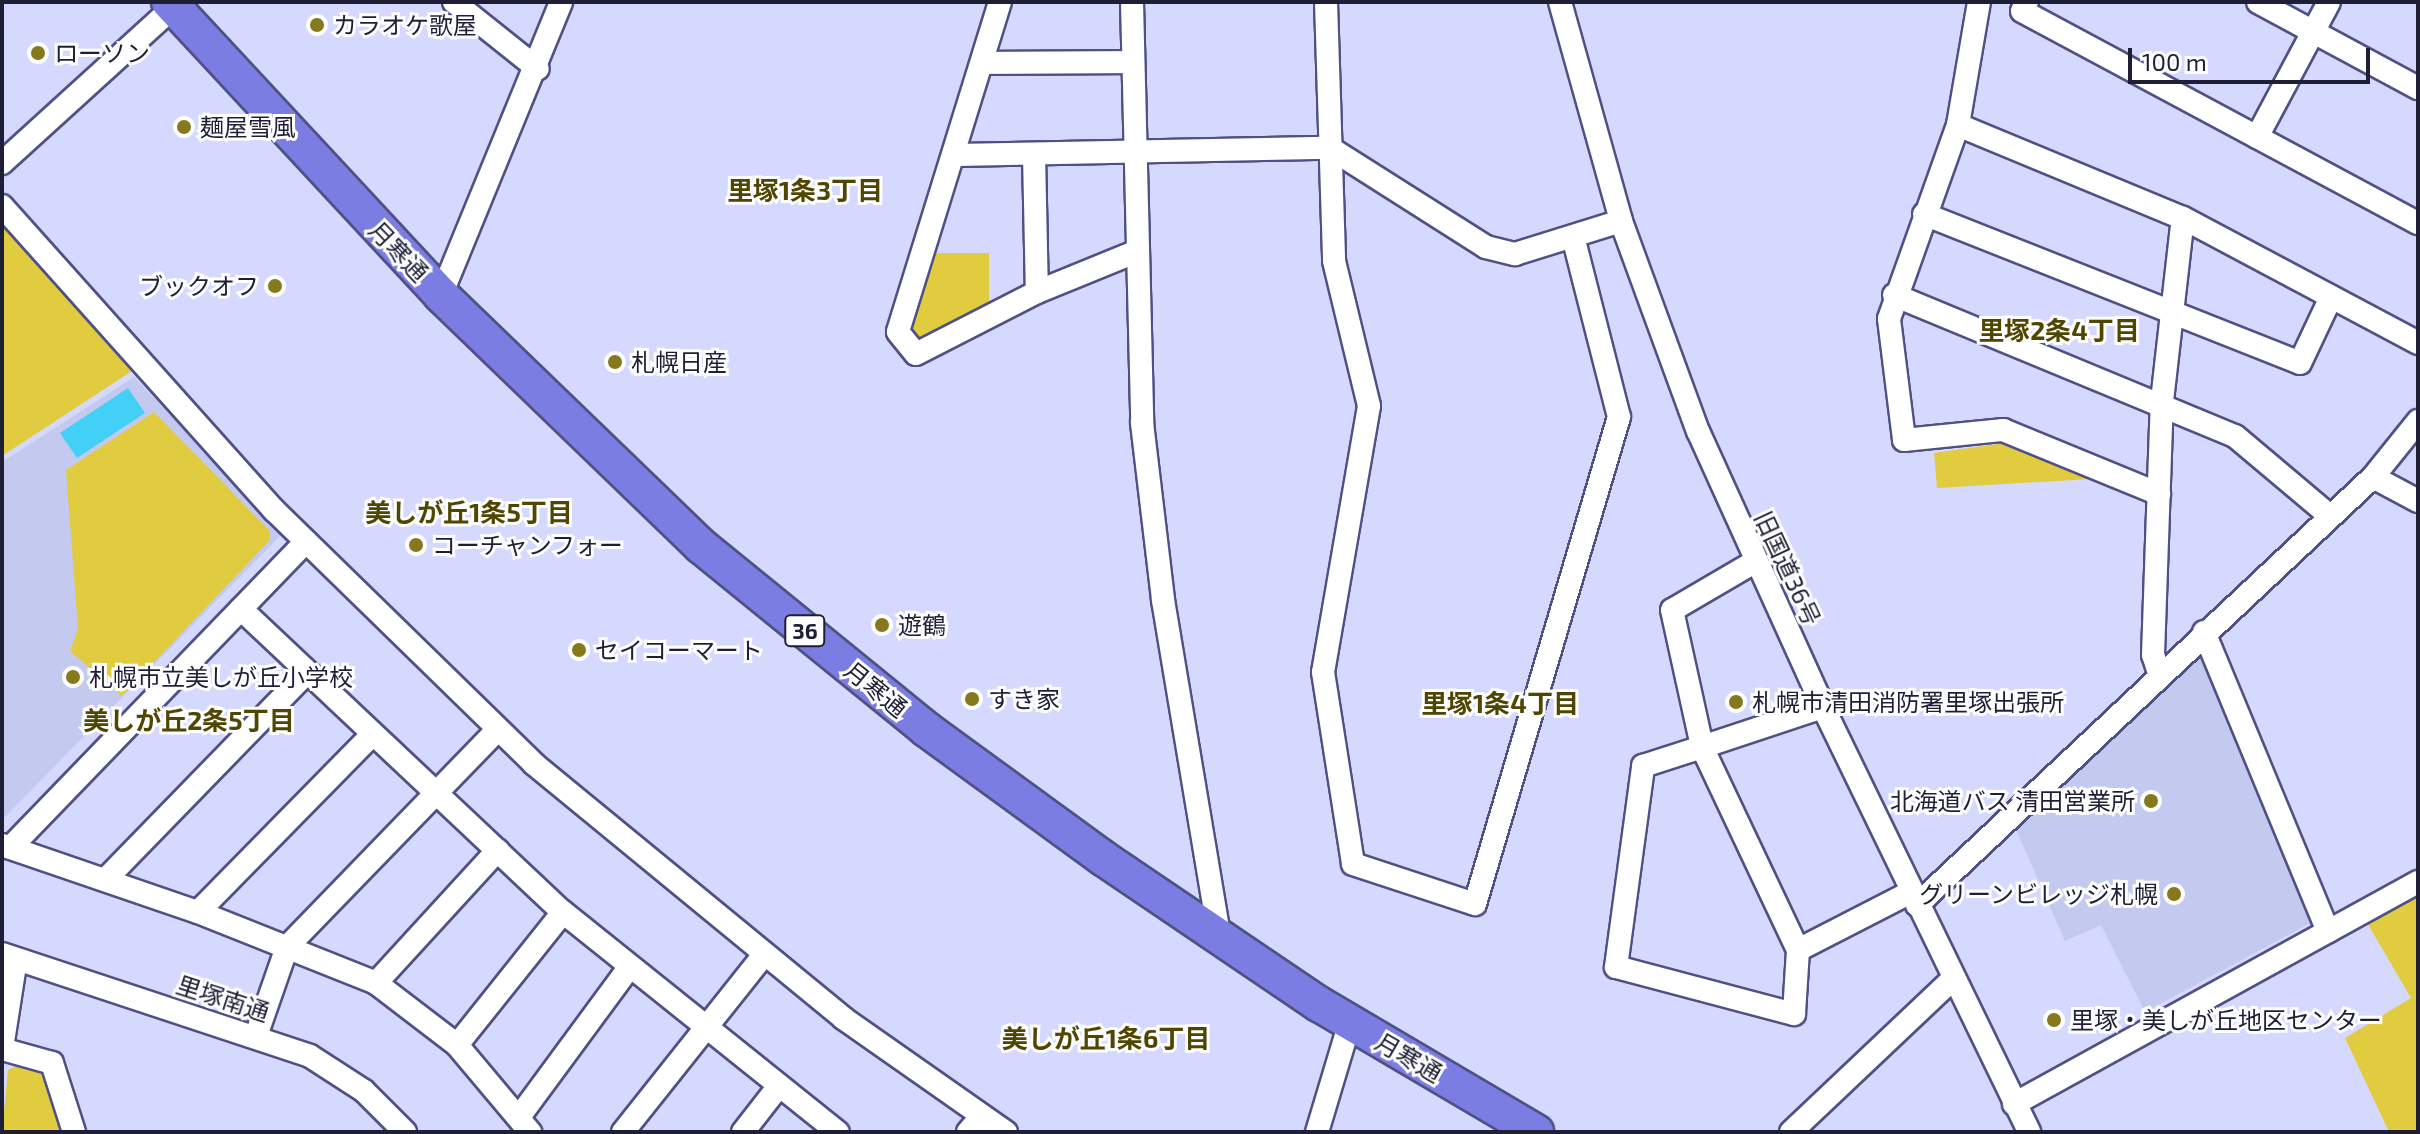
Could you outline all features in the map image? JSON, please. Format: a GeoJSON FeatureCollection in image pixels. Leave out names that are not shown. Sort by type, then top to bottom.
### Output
{"type":"FeatureCollection","features":[{"type":"Feature","properties":{"kind":"highway","name":"月寒通"},"geometry":{"type":"LineString","coordinates":[[174,4],[441,295],[701,546],[926,729],[1220,939],[1350,1022],[1536,1132]]}},
{"type":"Feature","properties":{"kind":"street"},"geometry":{"type":"LineString","coordinates":[[454,2],[538,69]]}},
{"type":"Feature","properties":{"kind":"street"},"geometry":{"type":"LineString","coordinates":[[441,295],[538,69],[561,2]]}},
{"type":"Feature","properties":{"kind":"street"},"geometry":{"type":"LineString","coordinates":[[1000,2],[898,332],[916,354],[1037,292],[1135,252]]}},
{"type":"Feature","properties":{"kind":"street"},"geometry":{"type":"LineString","coordinates":[[1132,2],[1135,252],[1142,423],[1163,600],[1220,939]]}},
{"type":"Feature","properties":{"kind":"street"},"geometry":{"type":"LineString","coordinates":[[1326,2],[1334,261],[1369,406],[1323,672],[1353,864],[1475,904],[1619,417],[1573,237]]}},
{"type":"Feature","properties":{"kind":"street","name":"旧国道36号"},"geometry":{"type":"LineString","coordinates":[[1560,2],[1621,221],[1670,362],[1823,707],[2029,1132]]}},
{"type":"Feature","properties":{"kind":"street"},"geometry":{"type":"LineString","coordinates":[[1979,2],[1958,125],[1894,295],[1889,319],[1904,440],[2003,430],[2159,494]]}},
{"type":"Feature","properties":{"kind":"street"},"geometry":{"type":"LineString","coordinates":[[2027,2],[2022,11],[2418,223]]}},
{"type":"Feature","properties":{"kind":"street"},"geometry":{"type":"LineString","coordinates":[[2258,2],[2418,88]]}},
{"type":"Feature","properties":{"kind":"street"},"geometry":{"type":"LineString","coordinates":[[2257,137],[2329,2]]}},
{"type":"Feature","properties":{"kind":"street"},"geometry":{"type":"LineString","coordinates":[[2,163],[174,4]]}},
{"type":"Feature","properties":{"kind":"street"},"geometry":{"type":"LineString","coordinates":[[983,63],[1131,62]]}},
{"type":"Feature","properties":{"kind":"street"},"geometry":{"type":"LineString","coordinates":[[1958,125],[2183,218],[2418,343]]}},
{"type":"Feature","properties":{"kind":"street"},"geometry":{"type":"LineString","coordinates":[[955,155],[1330,148],[1486,247],[1515,254],[1621,221]]}},
{"type":"Feature","properties":{"kind":"street"},"geometry":{"type":"LineString","coordinates":[[1034,154],[1037,292]]}},
{"type":"Feature","properties":{"kind":"street"},"geometry":{"type":"LineString","coordinates":[[2,206],[306,541],[498,729],[764,955],[975,1124],[1006,1132]]}},
{"type":"Feature","properties":{"kind":"street"},"geometry":{"type":"LineString","coordinates":[[1924,214],[2300,363],[2331,297]]}},
{"type":"Feature","properties":{"kind":"street"},"geometry":{"type":"LineString","coordinates":[[2159,673],[2153,655],[2162,401],[2183,218]]}},
{"type":"Feature","properties":{"kind":"street"},"geometry":{"type":"LineString","coordinates":[[1894,295],[2162,401],[2235,436],[2330,516]]}},
{"type":"Feature","properties":{"kind":"street"},"geometry":{"type":"LineString","coordinates":[[1798,950],[1914,899],[2373,477],[2418,421]]}},
{"type":"Feature","properties":{"kind":"street"},"geometry":{"type":"LineString","coordinates":[[2373,477],[2418,501]]}},
{"type":"Feature","properties":{"kind":"street"},"geometry":{"type":"LineString","coordinates":[[306,541],[6,846],[198,912],[376,983],[457,1045],[525,1124],[629,968]]}},
{"type":"Feature","properties":{"kind":"street"},"geometry":{"type":"LineString","coordinates":[[1756,561],[1672,610],[1702,747],[1798,950],[1794,1014],[1616,967],[1643,766],[1702,747],[1823,707]]}},
{"type":"Feature","properties":{"kind":"street"},"geometry":{"type":"LineString","coordinates":[[241,609],[371,736],[563,912],[703,1029],[838,1132]]}},
{"type":"Feature","properties":{"kind":"street"},"geometry":{"type":"LineString","coordinates":[[2204,632],[2328,931]]}},
{"type":"Feature","properties":{"kind":"street"},"geometry":{"type":"LineString","coordinates":[[105,880],[306,673]]}},
{"type":"Feature","properties":{"kind":"street"},"geometry":{"type":"LineString","coordinates":[[256,1036],[287,947],[498,729]]}},
{"type":"Feature","properties":{"kind":"street"},"geometry":{"type":"LineString","coordinates":[[198,912],[371,736]]}},
{"type":"Feature","properties":{"kind":"street"},"geometry":{"type":"LineString","coordinates":[[376,983],[498,850]]}},
{"type":"Feature","properties":{"kind":"street"},"geometry":{"type":"LineString","coordinates":[[2014,1104],[2418,882]]}},
{"type":"Feature","properties":{"kind":"street"},"geometry":{"type":"LineString","coordinates":[[457,1045],[563,912]]}},
{"type":"Feature","properties":{"kind":"street"},"geometry":{"type":"LineString","coordinates":[[623,1132],[764,955]]}},
{"type":"Feature","properties":{"kind":"street"},"geometry":{"type":"LineString","coordinates":[[9,957],[2,1049],[52,1063],[74,1132]]}},
{"type":"Feature","properties":{"kind":"street","name":"里塚南通"},"geometry":{"type":"LineString","coordinates":[[9,957],[310,1056],[364,1091],[405,1132]]}},
{"type":"Feature","properties":{"kind":"street"},"geometry":{"type":"LineString","coordinates":[[1791,1132],[1953,979]]}},
{"type":"Feature","properties":{"kind":"street"},"geometry":{"type":"LineString","coordinates":[[1317,1132],[1350,1022]]}},
{"type":"Feature","properties":{"kind":"street"},"geometry":{"type":"LineString","coordinates":[[743,1132],[779,1086]]}},
{"type":"Feature","properties":{"kind":"shaded area"},"geometry":{"type":"Polygon","coordinates":[[[2,225],[132,371],[2,456],[2,225]]]}},
{"type":"Feature","properties":{"kind":"shaded area"},"geometry":{"type":"Polygon","coordinates":[[[924,253],[989,253],[989,316],[916,354],[898,332],[924,253]]]}},
{"type":"Feature","properties":{"kind":"shaded area","name":"札幌市立美しが丘小学校"},"geometry":{"type":"Polygon","coordinates":[[[134,377],[280,529],[281,535],[2,820],[2,462],[134,377]]]}},
{"type":"Feature","properties":{"kind":"shaded area"},"geometry":{"type":"Polygon","coordinates":[[[154,412],[270,531],[270,540],[122,696],[70,651],[78,629],[66,470],[154,412]]]}},
{"type":"Feature","properties":{"kind":"shaded area"},"geometry":{"type":"Polygon","coordinates":[[[2005,443],[2091,479],[1937,488],[1934,453],[2005,443]]]}},
{"type":"Feature","properties":{"kind":"shaded area"},"geometry":{"type":"Polygon","coordinates":[[[2200,649],[2314,921],[2145,1012],[2101,925],[2065,941],[2014,825],[2200,649]]]}},
{"type":"Feature","properties":{"kind":"shaded area"},"geometry":{"type":"Polygon","coordinates":[[[2418,892],[2418,1132],[2389,1132],[2345,1038],[2411,998],[2366,921],[2418,892]]]}},
{"type":"Feature","properties":{"kind":"shaded area"},"geometry":{"type":"Polygon","coordinates":[[[16,1066],[45,1074],[64,1132],[2,1132],[8,1070],[16,1066]]]}},
{"type":"Feature","properties":{"kind":"water"},"geometry":{"type":"Polygon","coordinates":[[[128,388],[145,413],[77,458],[60,433],[128,388]]]}},
{"type":"Feature","properties":{"kind":"place","name":"カラオケ歌屋"},"geometry":{"type":"Point","coordinates":[317,25]}},
{"type":"Feature","properties":{"kind":"place","name":"ローソン"},"geometry":{"type":"Point","coordinates":[38,53]}},
{"type":"Feature","properties":{"kind":"place","name":"麺屋雪風"},"geometry":{"type":"Point","coordinates":[184,127]}},
{"type":"Feature","properties":{"kind":"place","name":"ブックオフ"},"geometry":{"type":"Point","coordinates":[275,286]}},
{"type":"Feature","properties":{"kind":"place","name":"札幌日産"},"geometry":{"type":"Point","coordinates":[615,362]}},
{"type":"Feature","properties":{"kind":"place","name":"コーチャンフォー"},"geometry":{"type":"Point","coordinates":[416,545]}},
{"type":"Feature","properties":{"kind":"place","name":"遊鶴"},"geometry":{"type":"Point","coordinates":[882,625]}},
{"type":"Feature","properties":{"kind":"place","name":"セイコーマート"},"geometry":{"type":"Point","coordinates":[579,650]}},
{"type":"Feature","properties":{"kind":"place","name":"札幌市立美しが丘小学校"},"geometry":{"type":"Point","coordinates":[73,677]}},
{"type":"Feature","properties":{"kind":"place","name":"すき家"},"geometry":{"type":"Point","coordinates":[972,699]}},
{"type":"Feature","properties":{"kind":"place","name":"札幌市清田消防署里塚出張所"},"geometry":{"type":"Point","coordinates":[1736,702]}},
{"type":"Feature","properties":{"kind":"place","name":"北海道バス 清田営業所"},"geometry":{"type":"Point","coordinates":[2151,801]}},
{"type":"Feature","properties":{"kind":"place","name":"グリーンビレッジ札幌"},"geometry":{"type":"Point","coordinates":[2174,894]}},
{"type":"Feature","properties":{"kind":"place","name":"里塚・美しが丘地区センター"},"geometry":{"type":"Point","coordinates":[2054,1020]}},
{"type":"Feature","properties":{"kind":"district","name":"里塚1条3丁目"},"geometry":{"type":"Point","coordinates":[805,190]}},
{"type":"Feature","properties":{"kind":"district","name":"里塚2条4丁目"},"geometry":{"type":"Point","coordinates":[2059,330]}},
{"type":"Feature","properties":{"kind":"district","name":"美しが丘1条5丁目"},"geometry":{"type":"Point","coordinates":[469,512]}},
{"type":"Feature","properties":{"kind":"district","name":"里塚1条4丁目"},"geometry":{"type":"Point","coordinates":[1500,703]}},
{"type":"Feature","properties":{"kind":"district","name":"美しが丘2条5丁目"},"geometry":{"type":"Point","coordinates":[189,720]}},
{"type":"Feature","properties":{"kind":"district","name":"美しが丘1条6丁目"},"geometry":{"type":"Point","coordinates":[1106,1038]}}]}
